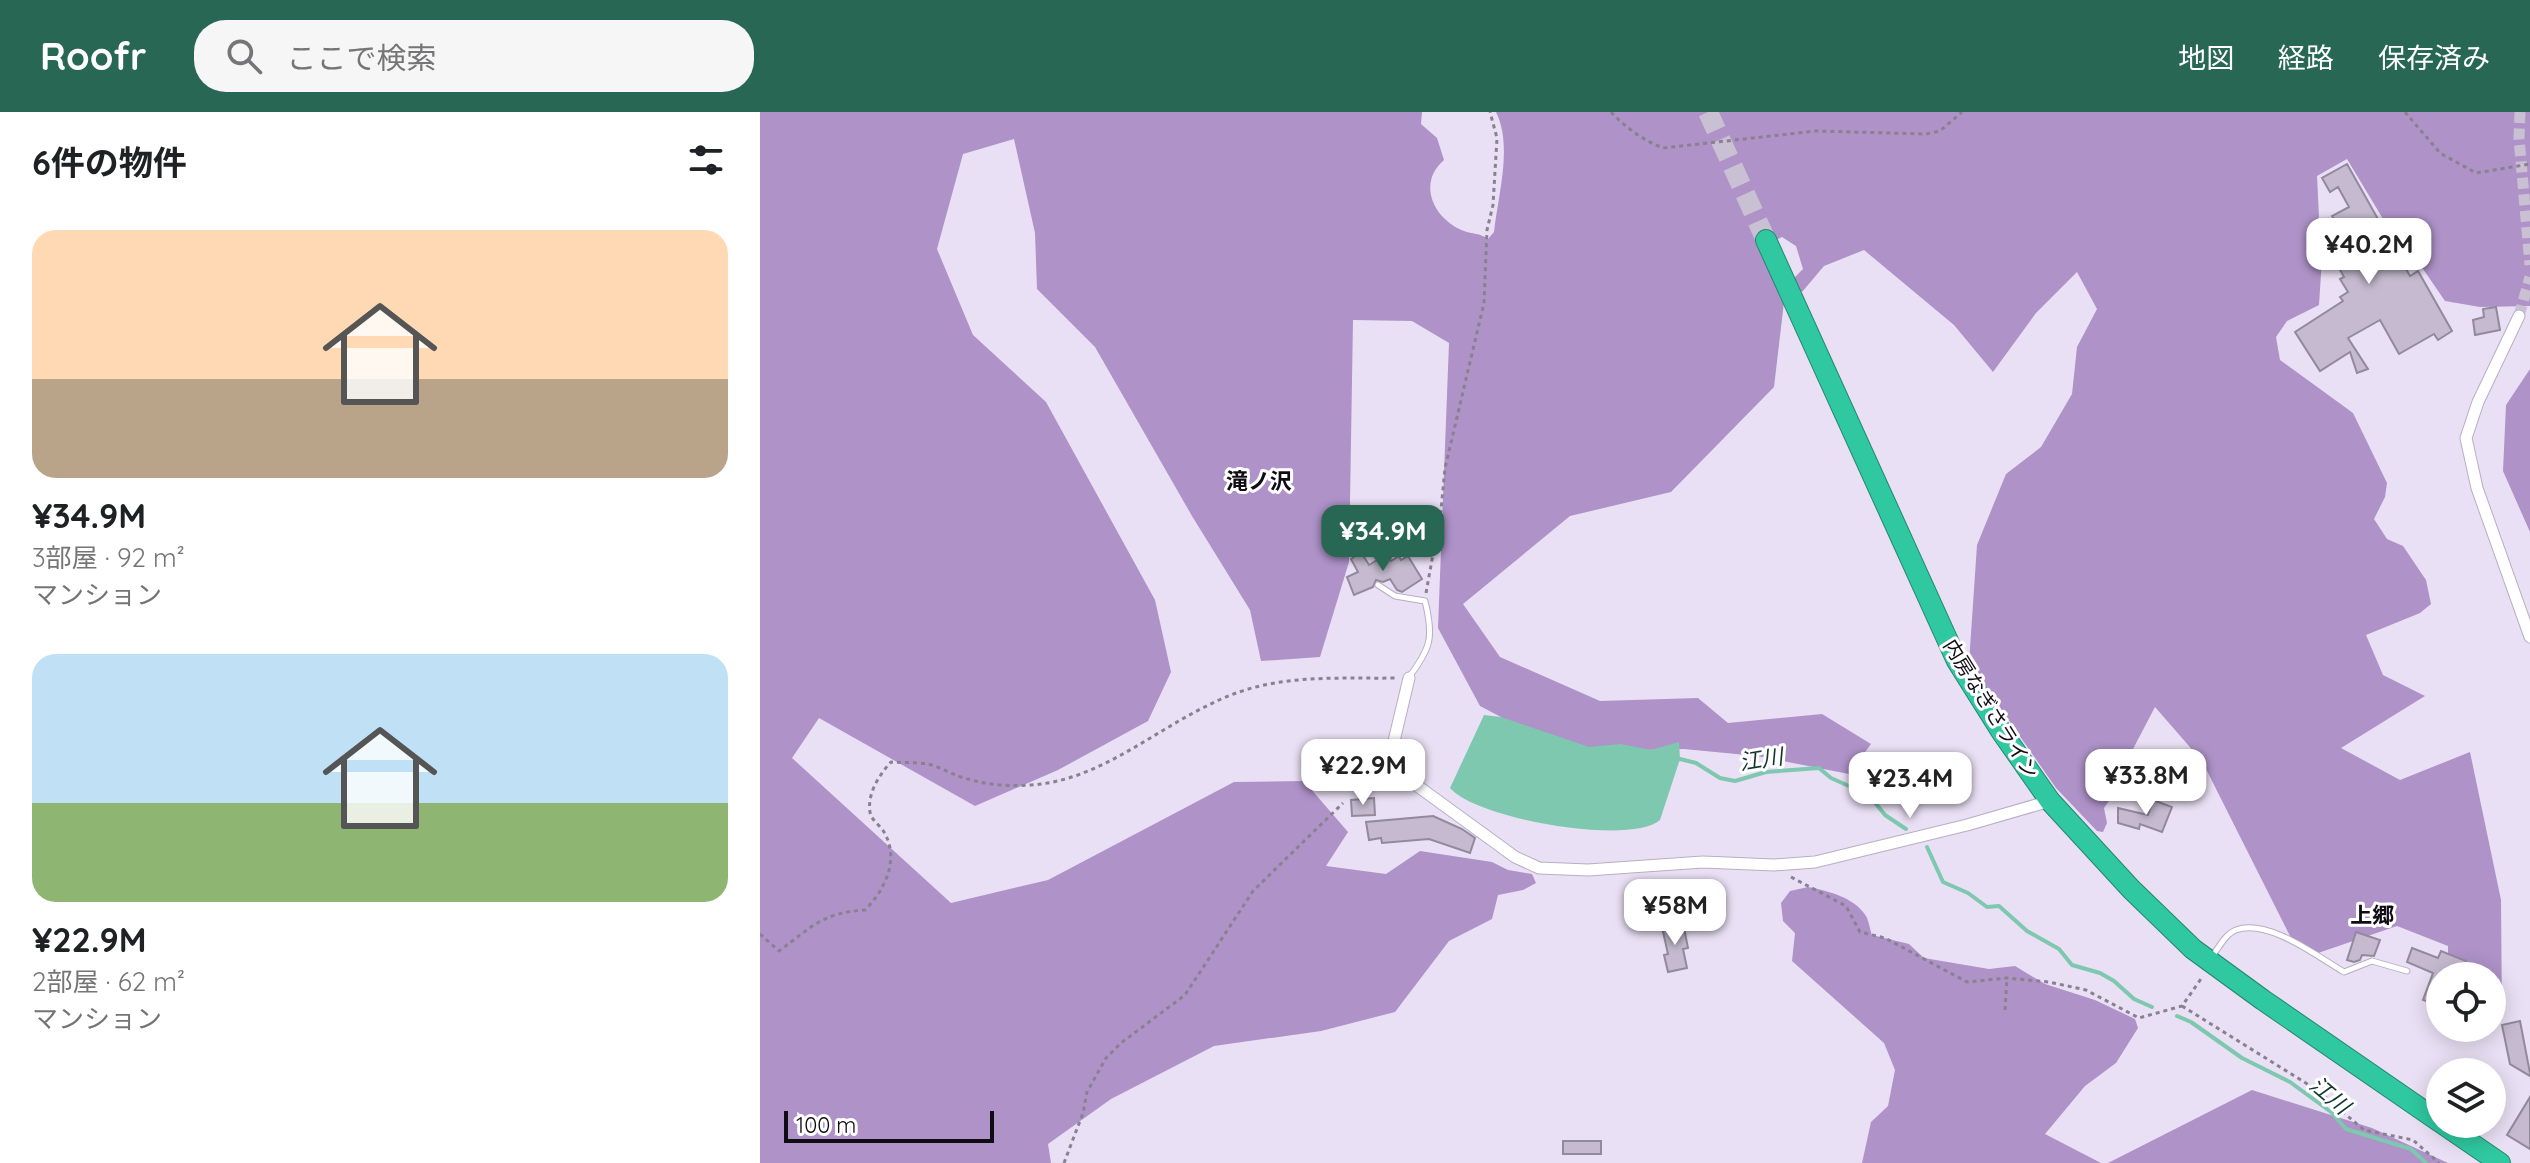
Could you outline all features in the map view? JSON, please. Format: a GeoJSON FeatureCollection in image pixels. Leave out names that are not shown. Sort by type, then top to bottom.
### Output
{"type":"FeatureCollection","features":[{"type":"Feature","properties":{"kind":"highway","name":"内房なぎさライン"},"geometry":{"type":"LineString","coordinates":[[1766,240],[1957,661],[2050,801],[2131,889],[2211,962],[2426,1112]]}},
{"type":"Feature","properties":{"kind":"highway","name":"内房なぎさライン"},"geometry":{"type":"LineString","coordinates":[[2464,1138],[2500,1163]]}},
{"type":"Feature","properties":{"kind":"street"},"geometry":{"type":"LineString","coordinates":[[2519,316],[2478,402],[2466,438],[2477,488],[2530,637]]}},
{"type":"Feature","properties":{"kind":"street"},"geometry":{"type":"LineString","coordinates":[[1409,678],[1394,741],[1393,765],[1515,857],[1539,868],[1588,870],[1703,862],[1774,865],[1815,862],[2050,801]]}},
{"type":"Feature","properties":{"kind":"lane"},"geometry":{"type":"LineString","coordinates":[[1378,585],[1395,596],[1425,601],[1429,641],[1425,657],[1409,678]]}},
{"type":"Feature","properties":{"kind":"lane"},"geometry":{"type":"LineString","coordinates":[[2211,962],[2231,933],[2245,929],[2287,938],[2344,972],[2372,961],[2407,971]]}},
{"type":"Feature","properties":{"kind":"path"},"geometry":{"type":"LineString","coordinates":[[1425,601],[1445,468],[1484,303],[1487,230],[1493,205],[1497,138],[1490,112]]}},
{"type":"Feature","properties":{"kind":"path"},"geometry":{"type":"LineString","coordinates":[[1611,112],[1624,126],[1663,148],[1816,131],[1926,134],[1940,131],[1962,112]]}},
{"type":"Feature","properties":{"kind":"path"},"geometry":{"type":"LineString","coordinates":[[2405,112],[2440,153],[2476,173],[2530,164]]}},
{"type":"Feature","properties":{"kind":"path"},"geometry":{"type":"LineString","coordinates":[[760,934],[779,951],[824,918],[840,912],[865,910],[876,899],[892,863],[884,833],[870,815],[870,798],[881,773],[891,762],[928,764],[968,780],[1007,786],[1042,784],[1110,761],[1163,728],[1218,700],[1264,683],[1409,678]]}},
{"type":"Feature","properties":{"kind":"path"},"geometry":{"type":"LineString","coordinates":[[1064,1163],[1083,1113],[1087,1092],[1106,1058],[1185,995],[1253,891],[1343,803]]}},
{"type":"Feature","properties":{"kind":"path"},"geometry":{"type":"LineString","coordinates":[[1774,865],[1797,881],[1846,906],[1860,932],[1885,938],[1967,982],[2007,978],[2049,982],[2086,990],[2139,1018],[2182,1006],[2211,962]]}},
{"type":"Feature","properties":{"kind":"path"},"geometry":{"type":"LineString","coordinates":[[2005,1010],[2007,978]]}},
{"type":"Feature","properties":{"kind":"path"},"geometry":{"type":"LineString","coordinates":[[2182,1006],[2317,1090],[2364,1130],[2413,1140],[2439,1163]]}},
{"type":"Feature","properties":{"kind":"shaded area"},"geometry":{"type":"Polygon","coordinates":[[[760,112],[1422,112],[1421,124],[1437,138],[1444,160],[1431,179],[1432,200],[1453,225],[1488,239],[1494,232],[1504,155],[1501,125],[1496,112],[2530,112],[2530,306],[2480,307],[2445,301],[2421,266],[2412,267],[2347,159],[2317,176],[2319,217],[2309,235],[2322,258],[2319,305],[2287,321],[2276,337],[2280,360],[2353,413],[2387,483],[2385,497],[2374,519],[2387,539],[2403,546],[2426,580],[2431,604],[2420,613],[2366,635],[2383,675],[2425,696],[2341,748],[2400,780],[2470,752],[2501,900],[2502,962],[2448,962],[2448,946],[2397,926],[2318,953],[2291,938],[2202,761],[2155,707],[2133,749],[2124,779],[2104,808],[2107,823],[2103,832],[2097,831],[2056,788],[1969,663],[1977,545],[2006,474],[2041,447],[2072,394],[2077,347],[2097,309],[2077,272],[2036,313],[1993,372],[1954,325],[1864,250],[1824,266],[1802,292],[1792,280],[1803,269],[1796,246],[1782,237],[1763,246],[1784,302],[1774,387],[1671,492],[1570,516],[1463,604],[1500,657],[1600,701],[1698,698],[1728,723],[1822,714],[1871,744],[1849,774],[1757,756],[1684,749],[1567,752],[1480,706],[1438,628],[1449,343],[1412,321],[1353,320],[1349,562],[1320,657],[1261,661],[1250,610],[1095,347],[1037,289],[1035,233],[1014,139],[963,154],[937,249],[973,335],[1046,402],[1155,600],[1171,672],[1148,721],[1058,770],[975,806],[819,718],[792,758],[951,903],[1048,880],[1234,782],[1304,781],[1348,832],[1326,866],[1386,874],[1420,851],[1492,862],[1508,870],[1532,874],[1536,883],[1523,890],[1498,895],[1492,919],[1449,941],[1395,1012],[1321,1031],[1214,1046],[1111,1099],[1048,1144],[1051,1163],[760,1163],[760,112]]]}},
{"type":"Feature","properties":{"kind":"shaded area"},"geometry":{"type":"Polygon","coordinates":[[[2530,369],[2530,532],[2503,471],[2506,405],[2530,369]]]}},
{"type":"Feature","properties":{"kind":"shaded area"},"geometry":{"type":"Polygon","coordinates":[[[1484,715],[1501,717],[1589,747],[1620,744],[1651,750],[1679,742],[1680,759],[1660,820],[1644,827],[1588,829],[1520,819],[1465,799],[1450,788],[1484,715]]]}},
{"type":"Feature","properties":{"kind":"shaded area"},"geometry":{"type":"Polygon","coordinates":[[[1808,887],[1832,893],[1855,904],[1866,916],[1872,935],[1909,944],[1924,958],[1989,969],[2015,966],[2045,984],[2095,1000],[2135,1019],[2138,1028],[2116,1063],[2085,1086],[2045,1134],[2101,1163],[1862,1163],[1871,1122],[1888,1106],[1895,1070],[1884,1043],[1792,961],[1795,933],[1783,921],[1781,903],[1790,891],[1808,887]]]}},
{"type":"Feature","properties":{"kind":"shaded area"},"geometry":{"type":"Polygon","coordinates":[[[2252,1090],[2372,1128],[2448,1163],[2108,1163],[2252,1090]]]}},
{"type":"Feature","properties":{"kind":"building"},"geometry":{"type":"Polygon","coordinates":[[[2347,164],[2410,276],[2418,271],[2452,331],[2438,340],[2434,334],[2399,354],[2380,320],[2348,338],[2368,369],[2357,373],[2350,352],[2320,371],[2295,332],[2343,301],[2340,297],[2348,292],[2340,279],[2344,277],[2321,235],[2338,225],[2332,216],[2349,207],[2338,187],[2330,192],[2322,178],[2347,164]]]}},
{"type":"Feature","properties":{"kind":"building"},"geometry":{"type":"Polygon","coordinates":[[[2496,307],[2500,330],[2475,335],[2473,320],[2484,317],[2483,309],[2496,307]]]}},
{"type":"Feature","properties":{"kind":"building"},"geometry":{"type":"Polygon","coordinates":[[[1361,552],[1369,565],[1387,554],[1391,561],[1399,556],[1401,560],[1408,556],[1422,579],[1402,592],[1390,579],[1383,582],[1376,580],[1373,587],[1354,595],[1347,577],[1358,572],[1351,559],[1361,552]]]}},
{"type":"Feature","properties":{"kind":"building"},"geometry":{"type":"Polygon","coordinates":[[[1374,798],[1375,815],[1352,816],[1351,800],[1374,798]]]}},
{"type":"Feature","properties":{"kind":"building"},"geometry":{"type":"Polygon","coordinates":[[[2153,800],[2172,807],[2162,832],[2140,824],[2139,829],[2118,823],[2118,808],[2148,815],[2153,800]]]}},
{"type":"Feature","properties":{"kind":"building"},"geometry":{"type":"Polygon","coordinates":[[[1433,816],[1475,838],[1470,853],[1429,839],[1382,843],[1381,838],[1369,840],[1366,822],[1433,816]]]}},
{"type":"Feature","properties":{"kind":"building"},"geometry":{"type":"Polygon","coordinates":[[[1683,923],[1688,948],[1683,949],[1687,968],[1668,972],[1662,927],[1683,923]]]}},
{"type":"Feature","properties":{"kind":"building"},"geometry":{"type":"Polygon","coordinates":[[[2356,932],[2380,940],[2374,956],[2362,955],[2360,960],[2354,962],[2347,960],[2356,932]]]}},
{"type":"Feature","properties":{"kind":"building"},"geometry":{"type":"Polygon","coordinates":[[[2412,948],[2438,958],[2441,951],[2466,961],[2426,962],[2426,970],[2407,962],[2412,948]]]}},
{"type":"Feature","properties":{"kind":"building"},"geometry":{"type":"Polygon","coordinates":[[[2520,1021],[2530,1076],[2510,1064],[2506,1024],[2520,1021]]]}},
{"type":"Feature","properties":{"kind":"building"},"geometry":{"type":"Polygon","coordinates":[[[2530,1097],[2530,1149],[2507,1135],[2530,1097]]]}},
{"type":"Feature","properties":{"kind":"building"},"geometry":{"type":"Polygon","coordinates":[[[1563,1141],[1601,1141],[1601,1154],[1563,1154],[1563,1141]]]}},
{"type":"Feature","properties":{"kind":"waterway","name":"江川"},"geometry":{"type":"LineString","coordinates":[[1676,760],[1696,763],[1720,778],[1735,781],[1766,772],[1819,768],[1831,778],[1869,795],[1885,815],[1906,829]]}},
{"type":"Feature","properties":{"kind":"waterway","name":"江川"},"geometry":{"type":"LineString","coordinates":[[1927,847],[1943,882],[1968,893],[1987,907],[1999,906],[2027,931],[2059,949],[2072,965],[2100,973],[2134,999],[2152,1007]]}},
{"type":"Feature","properties":{"kind":"waterway","name":"江川"},"geometry":{"type":"LineString","coordinates":[[2177,1016],[2191,1022],[2242,1058],[2290,1082],[2331,1112],[2346,1129],[2411,1149],[2426,1163]]}},
{"type":"Feature","properties":{"kind":"tunnel"},"geometry":{"type":"LineString","coordinates":[[1708,112],[1766,240]]}},
{"type":"Feature","properties":{"kind":"tunnel"},"geometry":{"type":"LineString","coordinates":[[2520,112],[2519,138],[2530,265]]}},
{"type":"Feature","properties":{"kind":"tunnel"},"geometry":{"type":"LineString","coordinates":[[2519,316],[2530,277]]}},
{"type":"Feature","properties":{"kind":"district","name":"滝ノ沢"},"geometry":{"type":"Point","coordinates":[1259,481]}},
{"type":"Feature","properties":{"kind":"district","name":"上郷"},"geometry":{"type":"Point","coordinates":[2372,915]}}]}
